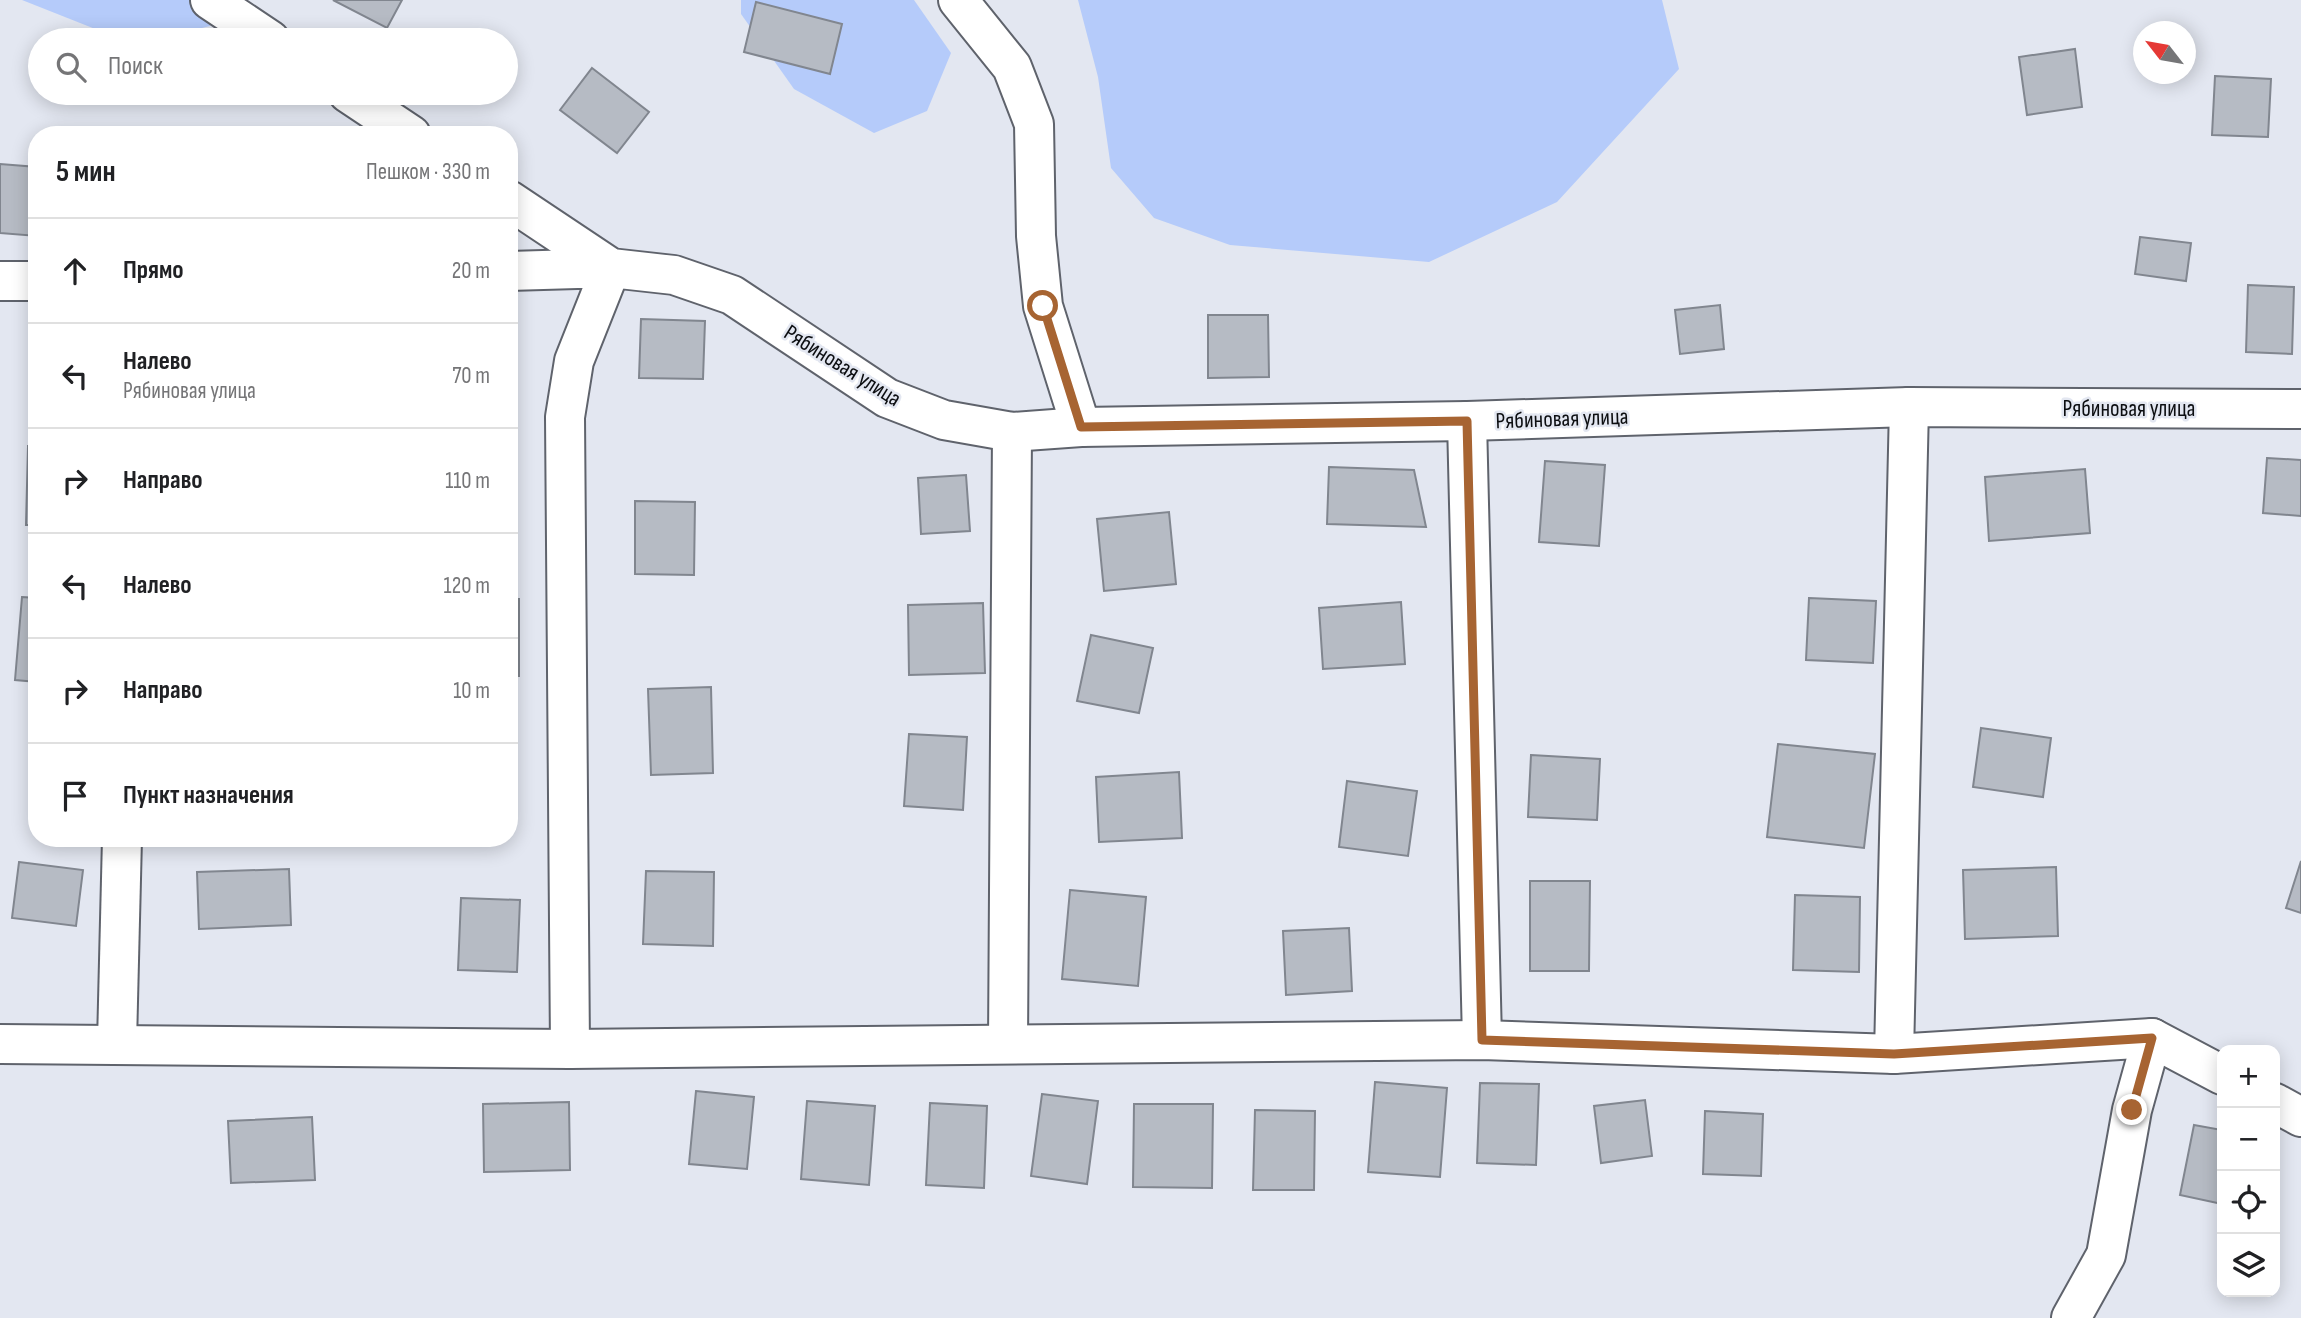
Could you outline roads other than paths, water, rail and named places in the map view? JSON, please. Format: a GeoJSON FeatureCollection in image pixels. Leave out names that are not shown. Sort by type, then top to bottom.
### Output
{"type":"FeatureCollection","features":[{"type":"Feature","properties":{"kind":"street"},"geometry":{"type":"LineString","coordinates":[[209,0],[252,28]]}},
{"type":"Feature","properties":{"kind":"street"},"geometry":{"type":"LineString","coordinates":[[958,0],[1012,67],[1034,124],[1036,236],[1043,306],[1081,427]]}},
{"type":"Feature","properties":{"kind":"street"},"geometry":{"type":"LineString","coordinates":[[366,105],[398,126]]}},
{"type":"Feature","properties":{"kind":"street"},"geometry":{"type":"LineString","coordinates":[[518,206],[611,268],[574,361],[565,417],[570,1049]]}},
{"type":"Feature","properties":{"kind":"street","name":"Рябиновая улица"},"geometry":{"type":"LineString","coordinates":[[518,271],[611,268],[674,275],[732,295],[887,398],[944,420],[1012,432],[1081,427],[1467,421],[1909,407],[2301,409]]}},
{"type":"Feature","properties":{"kind":"street"},"geometry":{"type":"LineString","coordinates":[[0,281],[28,281]]}},
{"type":"Feature","properties":{"kind":"street"},"geometry":{"type":"LineString","coordinates":[[1894,1054],[1909,407]]}},
{"type":"Feature","properties":{"kind":"street"},"geometry":{"type":"LineString","coordinates":[[1467,421],[1482,1040]]}},
{"type":"Feature","properties":{"kind":"street"},"geometry":{"type":"LineString","coordinates":[[1008,1044],[1012,432]]}},
{"type":"Feature","properties":{"kind":"street"},"geometry":{"type":"LineString","coordinates":[[117,1043],[122,847]]}},
{"type":"Feature","properties":{"kind":"street"},"geometry":{"type":"LineString","coordinates":[[2071,1318],[2106,1255],[2132,1110],[2152,1038]]}},
{"type":"Feature","properties":{"kind":"street"},"geometry":{"type":"LineString","coordinates":[[0,1044],[570,1049],[1482,1040],[1894,1054],[2152,1038],[2217,1072]]}},
{"type":"Feature","properties":{"kind":"street"},"geometry":{"type":"LineString","coordinates":[[2280,1106],[2301,1117]]}}]}
